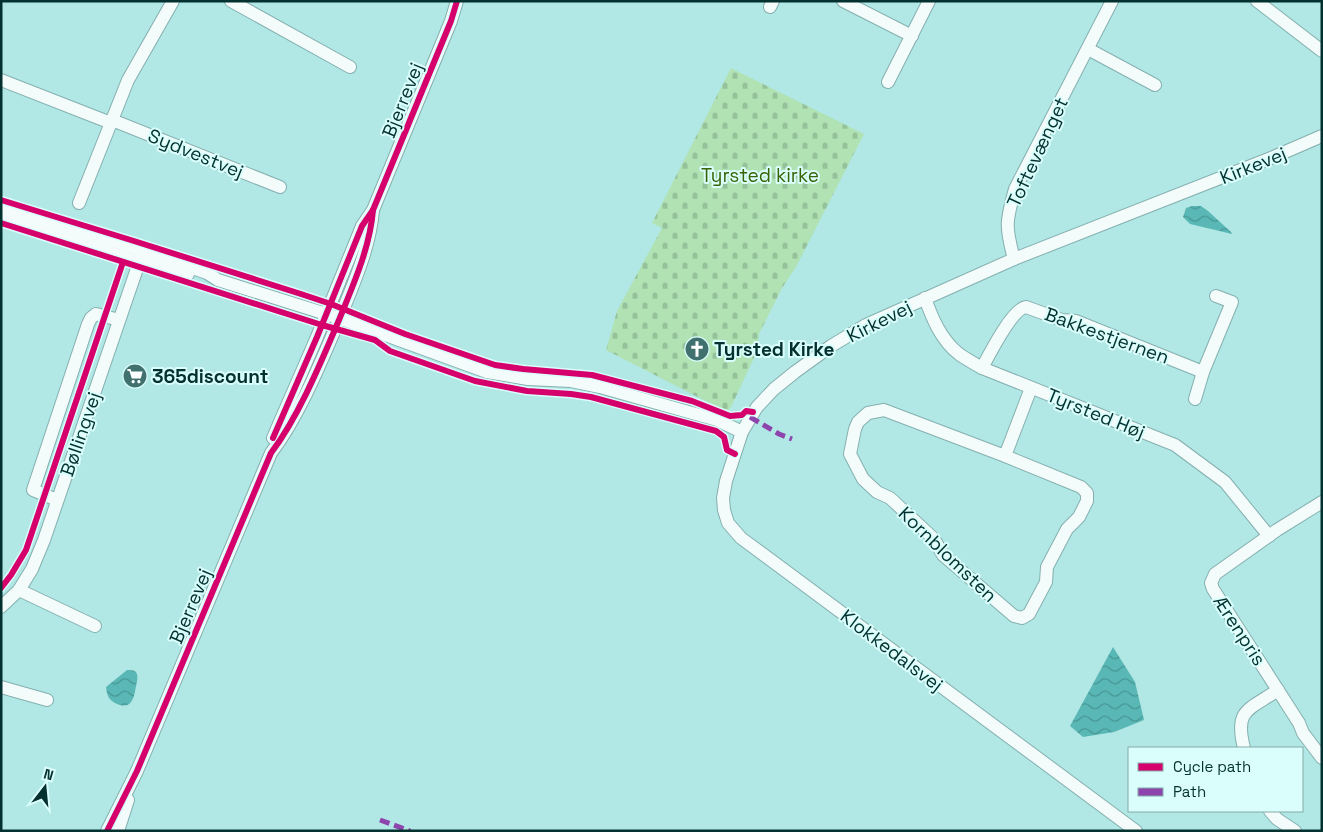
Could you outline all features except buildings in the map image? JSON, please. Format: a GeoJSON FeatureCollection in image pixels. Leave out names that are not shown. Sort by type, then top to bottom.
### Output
{"type":"FeatureCollection","features":[{"type":"Feature","properties":{"kind":"street"},"geometry":{"type":"LineString","coordinates":[[79,203],[128,80],[173,1]]}},
{"type":"Feature","properties":{"kind":"street"},"geometry":{"type":"LineString","coordinates":[[231,1],[350,68]]}},
{"type":"Feature","properties":{"kind":"street","name":"Bjerrevej"},"geometry":{"type":"LineString","coordinates":[[107,831],[137,771],[271,453],[308,389],[362,226],[373,210],[451,21],[457,1]]}},
{"type":"Feature","properties":{"kind":"street"},"geometry":{"type":"LineString","coordinates":[[843,1],[912,36]]}},
{"type":"Feature","properties":{"kind":"street"},"geometry":{"type":"LineString","coordinates":[[888,82],[929,1]]}},
{"type":"Feature","properties":{"kind":"street","name":"Toftevænget"},"geometry":{"type":"LineString","coordinates":[[1014,259],[1007,233],[1007,217],[1015,189],[1112,1]]}},
{"type":"Feature","properties":{"kind":"street"},"geometry":{"type":"LineString","coordinates":[[1257,1],[1322,51]]}},
{"type":"Feature","properties":{"kind":"street"},"geometry":{"type":"LineString","coordinates":[[1088,49],[1155,85]]}},
{"type":"Feature","properties":{"kind":"street","name":"Sydvestvej"},"geometry":{"type":"LineString","coordinates":[[1,80],[280,187]]}},
{"type":"Feature","properties":{"kind":"street","name":"Kirkevej"},"geometry":{"type":"LineString","coordinates":[[742,432],[757,407],[774,389],[832,346],[866,325],[1014,259],[1271,158],[1322,136]]}},
{"type":"Feature","properties":{"kind":"street"},"geometry":{"type":"LineString","coordinates":[[1,206],[205,279],[218,280],[333,316],[487,372],[528,379],[572,381],[717,420],[742,432]]}},
{"type":"Feature","properties":{"kind":"street"},"geometry":{"type":"LineString","coordinates":[[1,218],[141,256]]}},
{"type":"Feature","properties":{"kind":"street","name":"Bøllingvej"},"geometry":{"type":"LineString","coordinates":[[2,605],[19,590],[32,569],[141,256]]}},
{"type":"Feature","properties":{"kind":"street"},"geometry":{"type":"LineString","coordinates":[[1194,399],[1232,302],[1216,296]]}},
{"type":"Feature","properties":{"kind":"street","name":"Tyrsted Høj"},"geometry":{"type":"LineString","coordinates":[[925,298],[932,318],[943,337],[958,354],[982,368],[1174,445],[1225,482],[1269,536]]}},
{"type":"Feature","properties":{"kind":"street","name":"Bakkestjernen"},"geometry":{"type":"LineString","coordinates":[[982,368],[1015,314],[1022,307],[1026,307],[1062,320],[1076,321],[1203,372]]}},
{"type":"Feature","properties":{"kind":"street"},"geometry":{"type":"LineString","coordinates":[[57,500],[33,490],[88,324],[96,314],[119,320]]}},
{"type":"Feature","properties":{"kind":"street"},"geometry":{"type":"LineString","coordinates":[[1005,456],[1031,388]]}},
{"type":"Feature","properties":{"kind":"street","name":"Kornblomsten"},"geometry":{"type":"LineString","coordinates":[[884,410],[1005,456],[1082,487],[1088,497],[1079,517],[1067,529],[1047,567],[1046,582],[1030,612],[1026,617],[1022,618],[1014,616],[943,554],[934,539],[890,498],[872,488],[863,479],[853,462],[850,448],[858,422],[868,413],[884,410]]}},
{"type":"Feature","properties":{"kind":"street","name":"Klokkedalsvej"},"geometry":{"type":"LineString","coordinates":[[742,432],[726,482],[723,498],[728,523],[741,538],[1136,831]]}},
{"type":"Feature","properties":{"kind":"street"},"geometry":{"type":"LineString","coordinates":[[1269,536],[1322,502]]}},
{"type":"Feature","properties":{"kind":"street","name":"Ærenpris"},"geometry":{"type":"LineString","coordinates":[[1269,536],[1215,574],[1211,582],[1213,589],[1299,723],[1303,733],[1322,758]]}},
{"type":"Feature","properties":{"kind":"street"},"geometry":{"type":"LineString","coordinates":[[19,590],[94,626]]}},
{"type":"Feature","properties":{"kind":"street"},"geometry":{"type":"LineString","coordinates":[[1,687],[47,700]]}},
{"type":"Feature","properties":{"kind":"street"},"geometry":{"type":"LineString","coordinates":[[1244,747],[1240,729],[1242,716],[1278,690]]}},
{"type":"Feature","properties":{"kind":"street","name":"Bjerrevej"},"geometry":{"type":"LineString","coordinates":[[118,831],[137,771]]}},
{"type":"Feature","properties":{"kind":"street"},"geometry":{"type":"LineString","coordinates":[[1271,812],[1277,819],[1295,831]]}},
{"type":"Feature","properties":{"kind":"green space","name":"Tyrsted kirke"},"geometry":{"type":"Polygon","coordinates":[[[731,68],[864,134],[796,267],[782,288],[759,334],[754,358],[727,412],[606,350],[617,311],[662,228],[652,223],[731,68]]]}},
{"type":"Feature","properties":{"kind":"water"},"geometry":{"type":"Polygon","coordinates":[[[1201,206],[1232,234],[1190,224],[1183,217],[1186,208],[1201,206]]]}},
{"type":"Feature","properties":{"kind":"water"},"geometry":{"type":"Polygon","coordinates":[[[1113,647],[1135,682],[1144,720],[1114,732],[1083,737],[1070,726],[1113,647]]]}},
{"type":"Feature","properties":{"kind":"water"},"geometry":{"type":"Polygon","coordinates":[[[127,670],[133,670],[136,673],[137,683],[133,699],[125,706],[115,703],[109,698],[106,687],[127,670]]]}},
{"type":"Feature","properties":{"kind":"marked path"},"geometry":{"type":"LineString","coordinates":[[750,417],[779,434],[792,439]]}},
{"type":"Feature","properties":{"kind":"marked path"},"geometry":{"type":"LineString","coordinates":[[380,820],[410,831]]}},
{"type":"Feature","properties":{"kind":"cycle path"},"geometry":{"type":"LineString","coordinates":[[273,438],[362,226],[373,210],[451,21],[457,1]]}},
{"type":"Feature","properties":{"kind":"cycle path"},"geometry":{"type":"LineString","coordinates":[[1,200],[331,304],[405,334],[495,365],[592,375],[692,401],[730,416],[742,415],[746,411],[753,412]]}},
{"type":"Feature","properties":{"kind":"cycle path"},"geometry":{"type":"LineString","coordinates":[[107,831],[137,771],[271,453],[300,406],[332,336],[360,266],[373,210]]}},
{"type":"Feature","properties":{"kind":"cycle path"},"geometry":{"type":"LineString","coordinates":[[1,223],[322,325],[375,340],[390,351],[475,381],[527,391],[591,397],[716,431],[724,437],[727,450],[735,454]]}},
{"type":"Feature","properties":{"kind":"cycle path"},"geometry":{"type":"LineString","coordinates":[[1,588],[26,550],[123,262]]}},
{"type":"Feature","properties":{"kind":"place","name":"Tyrsted Kirke"},"geometry":{"type":"Point","coordinates":[697,349]}},
{"type":"Feature","properties":{"kind":"place","name":"365discount"},"geometry":{"type":"Point","coordinates":[135,376]}}]}
